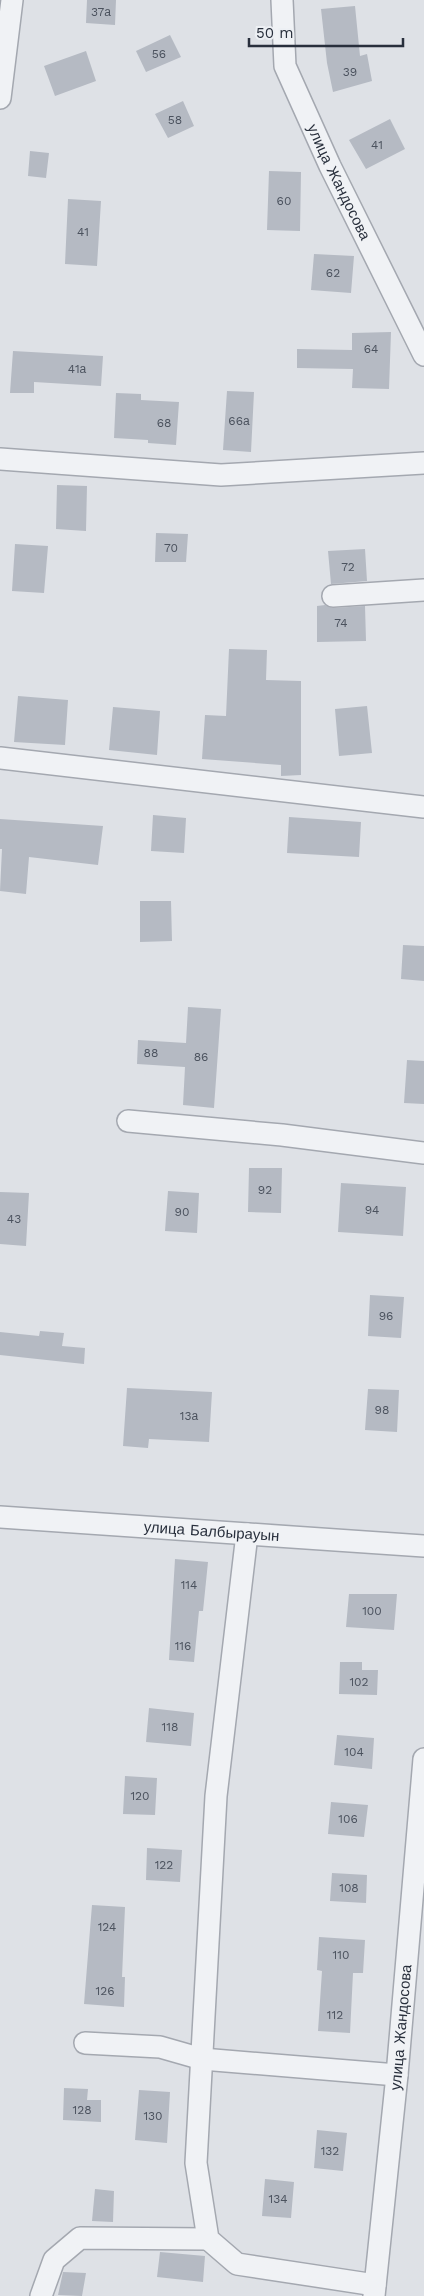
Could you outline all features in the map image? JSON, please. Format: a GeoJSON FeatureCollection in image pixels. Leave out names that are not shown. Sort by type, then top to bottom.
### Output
{"type":"FeatureCollection","features":[{"type":"Feature","properties":{"kind":"street"},"geometry":{"type":"LineString","coordinates":[[0,98],[12,0]]}},
{"type":"Feature","properties":{"kind":"street","name":"улица Жандосова"},"geometry":{"type":"LineString","coordinates":[[282,0],[285,66],[330,166],[424,355]]}},
{"type":"Feature","properties":{"kind":"street"},"geometry":{"type":"LineString","coordinates":[[0,459],[221,476],[424,463]]}},
{"type":"Feature","properties":{"kind":"street"},"geometry":{"type":"LineString","coordinates":[[333,596],[424,590]]}},
{"type":"Feature","properties":{"kind":"street"},"geometry":{"type":"LineString","coordinates":[[0,758],[424,806]]}},
{"type":"Feature","properties":{"kind":"street"},"geometry":{"type":"LineString","coordinates":[[128,1121],[273,1134],[424,1153]]}},
{"type":"Feature","properties":{"kind":"street","name":"улица Балбырауын"},"geometry":{"type":"LineString","coordinates":[[0,1517],[424,1546]]}},
{"type":"Feature","properties":{"kind":"street"},"geometry":{"type":"LineString","coordinates":[[208,2239],[196,2163],[216,1796],[247,1534]]}},
{"type":"Feature","properties":{"kind":"street","name":"улица Жандосова"},"geometry":{"type":"LineString","coordinates":[[374,2291],[397,2075],[424,1760]]}},
{"type":"Feature","properties":{"kind":"street"},"geometry":{"type":"LineString","coordinates":[[85,2043],[160,2047],[202,2058],[397,2075]]}},
{"type":"Feature","properties":{"kind":"street"},"geometry":{"type":"LineString","coordinates":[[41,2296],[54,2260],[80,2238],[208,2239],[238,2264],[374,2291]]}},
{"type":"Feature","properties":{"kind":"building"},"geometry":{"type":"Polygon","coordinates":[[[87,0],[116,0],[115,25],[86,23],[87,0]]]}},
{"type":"Feature","properties":{"kind":"building"},"geometry":{"type":"Polygon","coordinates":[[[355,6],[360,56],[367,54],[372,81],[333,92],[327,63],[321,9],[355,6]]]}},
{"type":"Feature","properties":{"kind":"building"},"geometry":{"type":"Polygon","coordinates":[[[170,35],[181,57],[146,72],[136,51],[170,35]]]}},
{"type":"Feature","properties":{"kind":"building"},"geometry":{"type":"Polygon","coordinates":[[[86,51],[96,81],[55,96],[44,66],[86,51]]]}},
{"type":"Feature","properties":{"kind":"building"},"geometry":{"type":"Polygon","coordinates":[[[183,101],[194,126],[168,138],[155,114],[183,101]]]}},
{"type":"Feature","properties":{"kind":"building"},"geometry":{"type":"Polygon","coordinates":[[[390,119],[405,149],[366,169],[349,140],[390,119]]]}},
{"type":"Feature","properties":{"kind":"building"},"geometry":{"type":"Polygon","coordinates":[[[30,151],[49,153],[46,178],[28,176],[30,151]]]}},
{"type":"Feature","properties":{"kind":"building"},"geometry":{"type":"Polygon","coordinates":[[[269,171],[301,172],[300,231],[267,230],[269,171]]]}},
{"type":"Feature","properties":{"kind":"building"},"geometry":{"type":"Polygon","coordinates":[[[68,199],[101,201],[97,266],[65,264],[68,199]]]}},
{"type":"Feature","properties":{"kind":"building"},"geometry":{"type":"Polygon","coordinates":[[[314,254],[354,256],[351,293],[311,290],[314,254]]]}},
{"type":"Feature","properties":{"kind":"building"},"geometry":{"type":"Polygon","coordinates":[[[391,332],[389,389],[352,388],[353,369],[297,368],[297,349],[352,350],[352,333],[391,332]]]}},
{"type":"Feature","properties":{"kind":"building"},"geometry":{"type":"Polygon","coordinates":[[[13,351],[103,356],[101,386],[34,382],[34,393],[10,393],[13,351]]]}},
{"type":"Feature","properties":{"kind":"building"},"geometry":{"type":"Polygon","coordinates":[[[227,391],[254,392],[251,452],[223,450],[227,391]]]}},
{"type":"Feature","properties":{"kind":"building"},"geometry":{"type":"Polygon","coordinates":[[[116,393],[141,394],[141,400],[179,402],[176,445],[148,443],[148,440],[114,438],[116,393]]]}},
{"type":"Feature","properties":{"kind":"building"},"geometry":{"type":"Polygon","coordinates":[[[57,485],[87,486],[86,531],[56,529],[57,485]]]}},
{"type":"Feature","properties":{"kind":"building"},"geometry":{"type":"Polygon","coordinates":[[[156,533],[188,534],[186,562],[155,562],[156,533]]]}},
{"type":"Feature","properties":{"kind":"building"},"geometry":{"type":"Polygon","coordinates":[[[15,544],[48,546],[44,593],[12,591],[15,544]]]}},
{"type":"Feature","properties":{"kind":"building"},"geometry":{"type":"Polygon","coordinates":[[[365,549],[367,581],[331,584],[328,551],[365,549]]]}},
{"type":"Feature","properties":{"kind":"building"},"geometry":{"type":"Polygon","coordinates":[[[325,605],[334,608],[365,606],[366,641],[317,642],[317,606],[325,605]]]}},
{"type":"Feature","properties":{"kind":"building"},"geometry":{"type":"Polygon","coordinates":[[[229,649],[267,650],[266,680],[301,681],[301,775],[281,776],[281,765],[202,759],[205,715],[226,716],[229,649]]]}},
{"type":"Feature","properties":{"kind":"building"},"geometry":{"type":"Polygon","coordinates":[[[18,696],[68,700],[65,745],[14,742],[18,696]]]}},
{"type":"Feature","properties":{"kind":"building"},"geometry":{"type":"Polygon","coordinates":[[[367,706],[372,753],[339,756],[335,709],[367,706]]]}},
{"type":"Feature","properties":{"kind":"building"},"geometry":{"type":"Polygon","coordinates":[[[113,707],[160,711],[157,755],[109,750],[113,707]]]}},
{"type":"Feature","properties":{"kind":"building"},"geometry":{"type":"Polygon","coordinates":[[[153,815],[186,818],[184,853],[151,851],[153,815]]]}},
{"type":"Feature","properties":{"kind":"building"},"geometry":{"type":"Polygon","coordinates":[[[289,817],[361,822],[359,857],[287,853],[289,817]]]}},
{"type":"Feature","properties":{"kind":"building"},"geometry":{"type":"Polygon","coordinates":[[[0,819],[103,826],[98,865],[29,857],[26,894],[0,891],[2,849],[0,849],[0,819]]]}},
{"type":"Feature","properties":{"kind":"building"},"geometry":{"type":"Polygon","coordinates":[[[140,901],[171,901],[172,941],[140,942],[140,901]]]}},
{"type":"Feature","properties":{"kind":"building"},"geometry":{"type":"Polygon","coordinates":[[[403,945],[424,946],[424,981],[401,979],[403,945]]]}},
{"type":"Feature","properties":{"kind":"building"},"geometry":{"type":"Polygon","coordinates":[[[188,1007],[221,1009],[214,1108],[183,1105],[185,1067],[137,1064],[138,1040],[186,1043],[188,1007]]]}},
{"type":"Feature","properties":{"kind":"building"},"geometry":{"type":"Polygon","coordinates":[[[407,1060],[424,1061],[424,1104],[404,1103],[407,1060]]]}},
{"type":"Feature","properties":{"kind":"building"},"geometry":{"type":"Polygon","coordinates":[[[249,1168],[282,1168],[281,1213],[248,1212],[249,1168]]]}},
{"type":"Feature","properties":{"kind":"building"},"geometry":{"type":"Polygon","coordinates":[[[341,1183],[406,1187],[403,1236],[338,1232],[341,1183]]]}},
{"type":"Feature","properties":{"kind":"building"},"geometry":{"type":"Polygon","coordinates":[[[168,1191],[199,1193],[197,1233],[165,1231],[168,1191]]]}},
{"type":"Feature","properties":{"kind":"building"},"geometry":{"type":"Polygon","coordinates":[[[0,1192],[29,1193],[26,1246],[0,1244],[0,1192]]]}},
{"type":"Feature","properties":{"kind":"building"},"geometry":{"type":"Polygon","coordinates":[[[370,1295],[404,1297],[401,1338],[368,1336],[370,1295]]]}},
{"type":"Feature","properties":{"kind":"building"},"geometry":{"type":"Polygon","coordinates":[[[40,1331],[64,1333],[62,1346],[85,1348],[84,1364],[0,1355],[0,1332],[39,1336],[40,1331]]]}},
{"type":"Feature","properties":{"kind":"building"},"geometry":{"type":"Polygon","coordinates":[[[127,1388],[212,1392],[209,1442],[149,1439],[148,1448],[123,1446],[127,1388]]]}},
{"type":"Feature","properties":{"kind":"building"},"geometry":{"type":"Polygon","coordinates":[[[368,1389],[399,1390],[397,1432],[365,1430],[368,1389]]]}},
{"type":"Feature","properties":{"kind":"building"},"geometry":{"type":"Polygon","coordinates":[[[175,1559],[208,1562],[203,1611],[199,1611],[194,1662],[169,1660],[175,1559]]]}},
{"type":"Feature","properties":{"kind":"building"},"geometry":{"type":"Polygon","coordinates":[[[349,1594],[397,1594],[394,1630],[346,1627],[349,1594]]]}},
{"type":"Feature","properties":{"kind":"building"},"geometry":{"type":"Polygon","coordinates":[[[340,1662],[362,1662],[362,1670],[378,1670],[377,1695],[339,1694],[340,1662]]]}},
{"type":"Feature","properties":{"kind":"building"},"geometry":{"type":"Polygon","coordinates":[[[149,1708],[194,1713],[191,1746],[146,1742],[149,1708]]]}},
{"type":"Feature","properties":{"kind":"building"},"geometry":{"type":"Polygon","coordinates":[[[337,1735],[374,1738],[372,1769],[334,1765],[337,1735]]]}},
{"type":"Feature","properties":{"kind":"building"},"geometry":{"type":"Polygon","coordinates":[[[125,1776],[157,1778],[155,1815],[123,1814],[125,1776]]]}},
{"type":"Feature","properties":{"kind":"building"},"geometry":{"type":"Polygon","coordinates":[[[331,1802],[368,1805],[364,1837],[328,1834],[331,1802]]]}},
{"type":"Feature","properties":{"kind":"building"},"geometry":{"type":"Polygon","coordinates":[[[147,1848],[182,1850],[180,1882],[146,1880],[147,1848]]]}},
{"type":"Feature","properties":{"kind":"building"},"geometry":{"type":"Polygon","coordinates":[[[332,1873],[367,1875],[366,1903],[330,1901],[332,1873]]]}},
{"type":"Feature","properties":{"kind":"building"},"geometry":{"type":"Polygon","coordinates":[[[92,1905],[125,1907],[122,1977],[125,1977],[124,2007],[84,2004],[92,1905]]]}},
{"type":"Feature","properties":{"kind":"building"},"geometry":{"type":"Polygon","coordinates":[[[319,1937],[365,1940],[363,1973],[353,1973],[350,2033],[318,2031],[322,1971],[317,1970],[319,1937]]]}},
{"type":"Feature","properties":{"kind":"building"},"geometry":{"type":"Polygon","coordinates":[[[64,2088],[88,2089],[87,2100],[101,2100],[101,2122],[63,2120],[64,2088]]]}},
{"type":"Feature","properties":{"kind":"building"},"geometry":{"type":"Polygon","coordinates":[[[139,2090],[170,2092],[167,2143],[135,2140],[139,2090]]]}},
{"type":"Feature","properties":{"kind":"building"},"geometry":{"type":"Polygon","coordinates":[[[317,2130],[347,2133],[343,2171],[314,2168],[317,2130]]]}},
{"type":"Feature","properties":{"kind":"building"},"geometry":{"type":"Polygon","coordinates":[[[265,2179],[294,2182],[291,2218],[262,2216],[265,2179]]]}},
{"type":"Feature","properties":{"kind":"building"},"geometry":{"type":"Polygon","coordinates":[[[95,2189],[114,2191],[113,2222],[92,2221],[95,2189]]]}},
{"type":"Feature","properties":{"kind":"building"},"geometry":{"type":"Polygon","coordinates":[[[160,2252],[205,2256],[203,2282],[157,2277],[160,2252]]]}},
{"type":"Feature","properties":{"kind":"building"},"geometry":{"type":"Polygon","coordinates":[[[63,2272],[86,2273],[82,2296],[58,2295],[63,2272]]]}}]}
